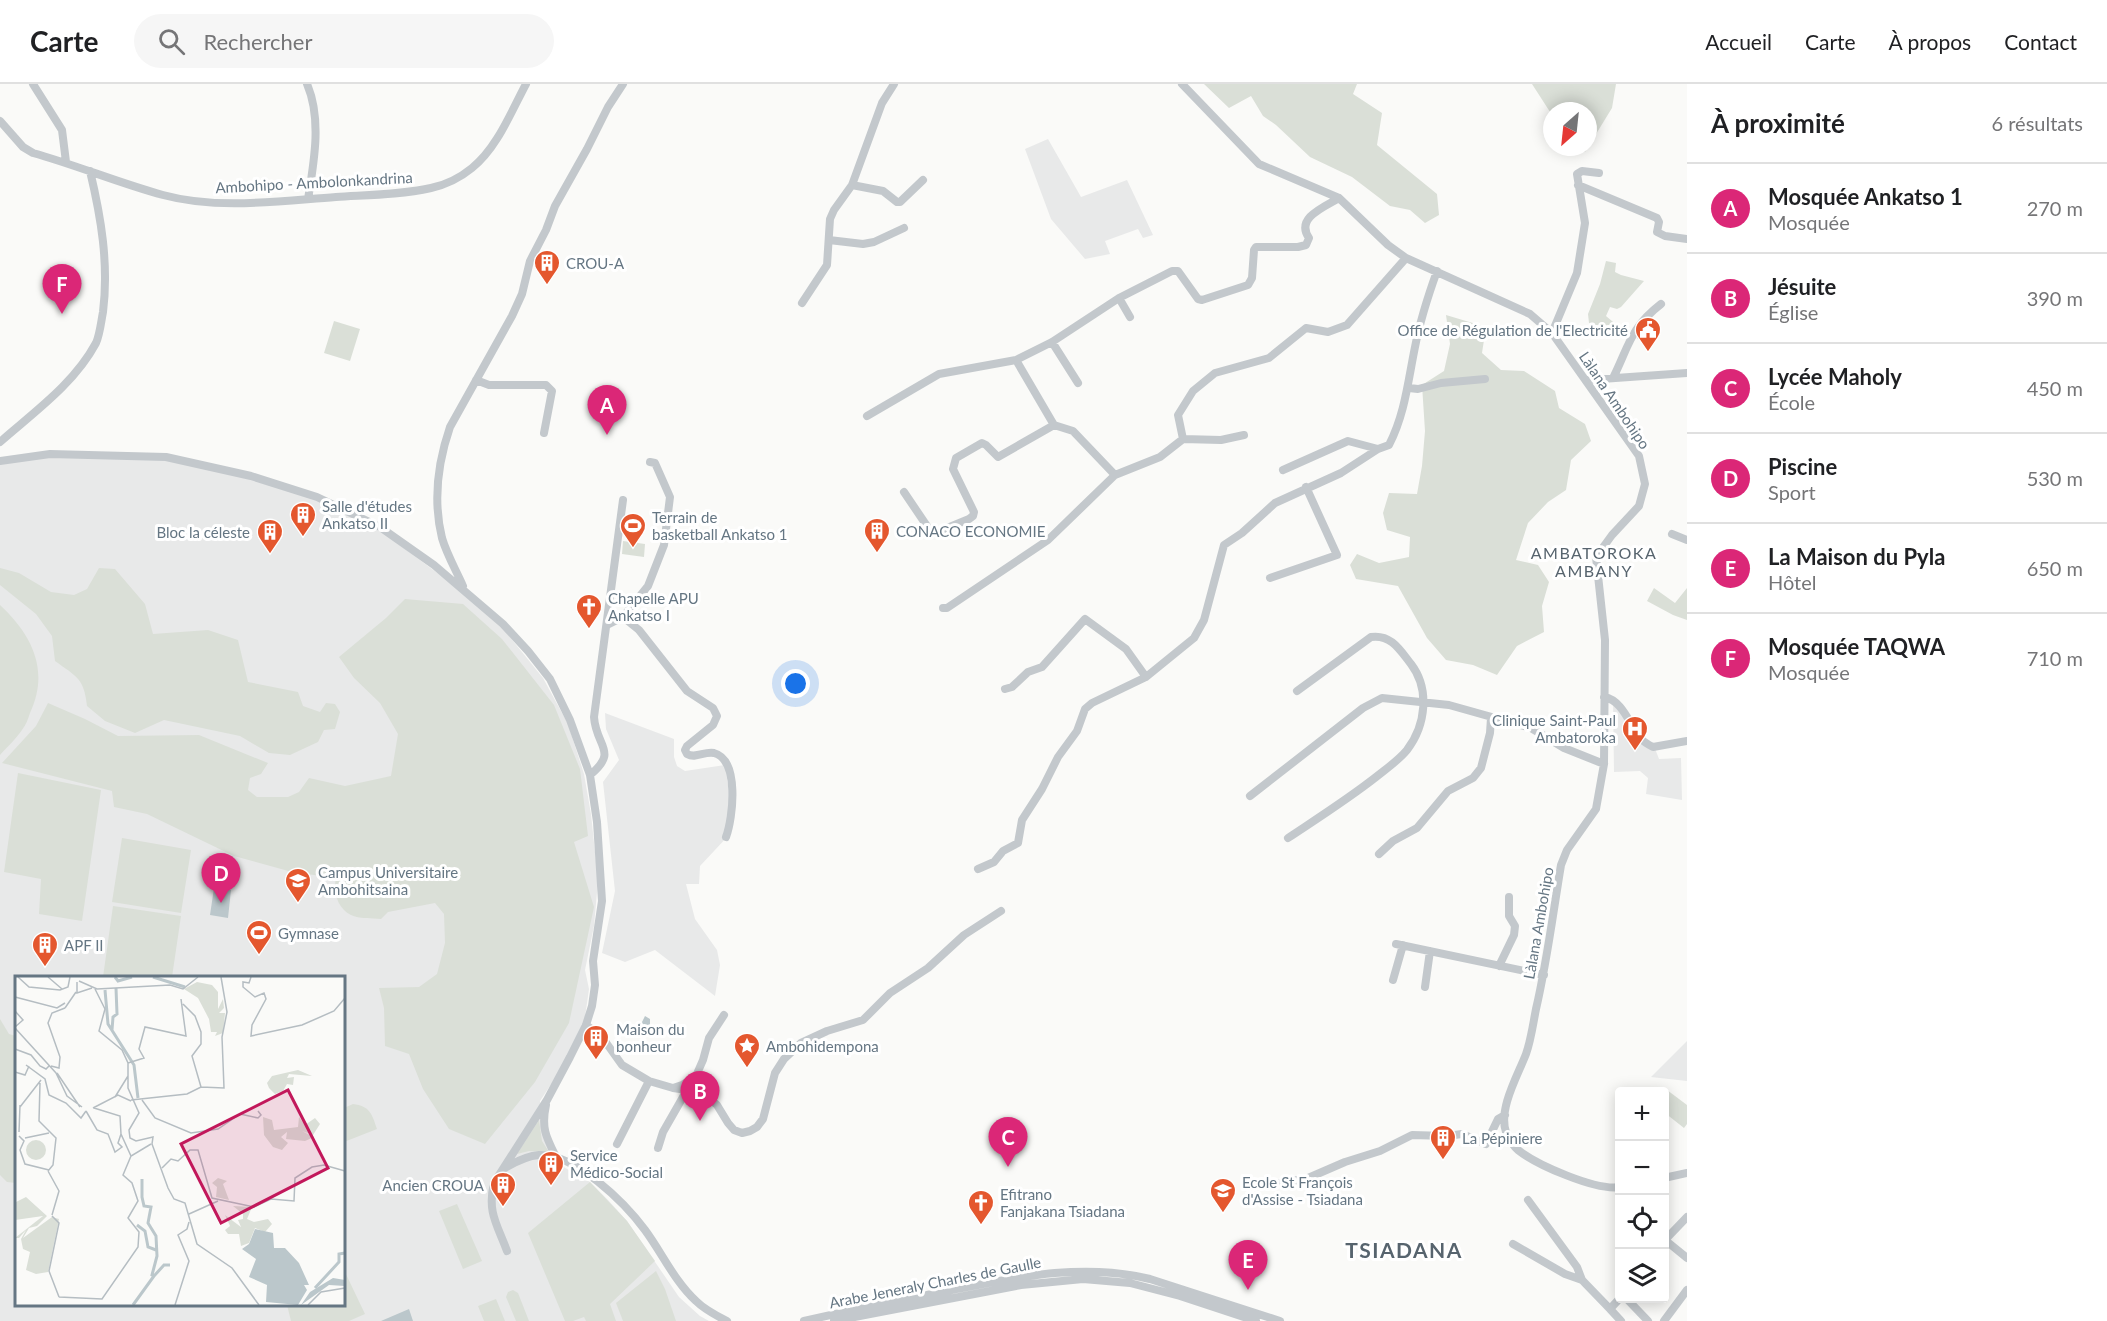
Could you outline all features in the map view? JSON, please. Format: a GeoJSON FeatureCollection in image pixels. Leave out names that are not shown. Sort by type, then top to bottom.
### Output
{"type":"FeatureCollection","features":[{"type":"Feature","properties":{"kind":"street"},"geometry":{"type":"LineString","coordinates":[[33,84],[62,130],[66,162]]}},
{"type":"Feature","properties":{"kind":"street"},"geometry":{"type":"LineString","coordinates":[[307,84],[312,95],[315,155],[308,199]]}},
{"type":"Feature","properties":{"kind":"street","name":"Ambohipo - Ambolonkandrina"},"geometry":{"type":"LineString","coordinates":[[0,121],[23,147],[33,153],[164,195],[198,201],[228,202],[308,199],[405,192],[433,188],[448,182],[470,169],[489,149],[526,84]]}},
{"type":"Feature","properties":{"kind":"street"},"geometry":{"type":"LineString","coordinates":[[465,590],[447,553],[438,511],[439,470],[444,445],[450,427],[512,316],[522,294],[530,261],[555,206],[608,107],[623,84]]}},
{"type":"Feature","properties":{"kind":"street"},"geometry":{"type":"LineString","coordinates":[[802,303],[826,265],[830,219],[852,185],[882,103],[894,84]]}},
{"type":"Feature","properties":{"kind":"street","name":"Làlana Ambohipo"},"geometry":{"type":"LineString","coordinates":[[1182,84],[1260,164],[1339,198],[1388,245],[1406,258],[1530,314],[1552,333],[1639,456],[1645,484],[1639,506],[1612,535],[1596,557],[1605,639],[1604,764],[1596,809],[1568,850],[1561,865],[1544,975],[1527,1052],[1511,1090],[1505,1115]]}},
{"type":"Feature","properties":{"kind":"street"},"geometry":{"type":"LineString","coordinates":[[0,442],[52,398],[72,376],[96,342],[106,290],[106,269],[96,195],[90,171]]}},
{"type":"Feature","properties":{"kind":"street"},"geometry":{"type":"LineString","coordinates":[[1552,333],[1577,273],[1586,223],[1577,174],[1579,172],[1599,173]]}},
{"type":"Feature","properties":{"kind":"street"},"geometry":{"type":"LineString","coordinates":[[852,185],[883,191],[900,202],[923,180]]}},
{"type":"Feature","properties":{"kind":"street"},"geometry":{"type":"LineString","coordinates":[[1578,185],[1657,218],[1659,222],[1657,232],[1665,236],[1687,239]]}},
{"type":"Feature","properties":{"kind":"street"},"geometry":{"type":"LineString","coordinates":[[867,416],[939,374],[1016,360],[1052,342],[1119,298],[1172,271],[1178,271],[1198,298],[1202,300],[1248,285],[1251,282],[1254,250],[1258,245],[1298,247],[1306,245],[1309,238],[1304,226],[1307,219],[1339,198]]}},
{"type":"Feature","properties":{"kind":"street"},"geometry":{"type":"LineString","coordinates":[[829,240],[874,243],[904,228]]}},
{"type":"Feature","properties":{"kind":"street"},"geometry":{"type":"LineString","coordinates":[[1183,439],[1178,415],[1193,390],[1215,373],[1269,358],[1306,328],[1328,332],[1347,325],[1406,258]]}},
{"type":"Feature","properties":{"kind":"street"},"geometry":{"type":"LineString","coordinates":[[978,869],[994,862],[1003,851],[1018,843],[1022,820],[1042,789],[1050,771],[1077,731],[1085,709],[1092,703],[1146,677],[1194,638],[1204,620],[1224,545],[1242,533],[1275,503],[1341,473],[1378,449],[1389,445],[1399,426],[1409,388],[1422,316],[1437,271]]}},
{"type":"Feature","properties":{"kind":"street"},"geometry":{"type":"LineString","coordinates":[[1119,298],[1130,317]]}},
{"type":"Feature","properties":{"kind":"street"},"geometry":{"type":"LineString","coordinates":[[1613,378],[1635,329],[1661,304]]}},
{"type":"Feature","properties":{"kind":"street"},"geometry":{"type":"LineString","coordinates":[[1052,342],[1078,383]]}},
{"type":"Feature","properties":{"kind":"street"},"geometry":{"type":"LineString","coordinates":[[1016,360],[1054,425],[1073,431],[1115,475]]}},
{"type":"Feature","properties":{"kind":"street"},"geometry":{"type":"LineString","coordinates":[[1587,380],[1687,373]]}},
{"type":"Feature","properties":{"kind":"street"},"geometry":{"type":"LineString","coordinates":[[1409,388],[1418,389],[1441,382],[1485,379]]}},
{"type":"Feature","properties":{"kind":"street"},"geometry":{"type":"LineString","coordinates":[[476,380],[489,385],[546,385],[551,388],[544,434]]}},
{"type":"Feature","properties":{"kind":"street"},"geometry":{"type":"LineString","coordinates":[[904,492],[931,532],[935,533],[969,519],[974,512],[953,469],[957,458],[982,443],[998,457],[1054,425]]}},
{"type":"Feature","properties":{"kind":"street"},"geometry":{"type":"LineString","coordinates":[[943,608],[947,608],[1048,540],[1115,475],[1160,457],[1183,439],[1221,440],[1244,435]]}},
{"type":"Feature","properties":{"kind":"street"},"geometry":{"type":"LineString","coordinates":[[1283,470],[1348,441],[1378,449]]}},
{"type":"Feature","properties":{"kind":"street"},"geometry":{"type":"LineString","coordinates":[[0,461],[50,454],[166,457],[251,476],[317,497],[380,527],[434,565],[509,631],[550,679],[570,720],[590,775],[597,822],[602,901],[593,961],[595,986],[586,1025],[547,1100],[494,1182],[491,1211],[507,1251]]}},
{"type":"Feature","properties":{"kind":"street"},"geometry":{"type":"LineString","coordinates":[[608,625],[623,617],[648,586],[664,545],[670,497],[655,463],[650,462]]}},
{"type":"Feature","properties":{"kind":"street"},"geometry":{"type":"LineString","coordinates":[[1270,578],[1337,555],[1306,487]]}},
{"type":"Feature","properties":{"kind":"street"},"geometry":{"type":"LineString","coordinates":[[590,775],[604,762],[606,754],[595,729],[594,717],[623,500]]}},
{"type":"Feature","properties":{"kind":"street"},"geometry":{"type":"LineString","coordinates":[[1672,534],[1687,540]]}},
{"type":"Feature","properties":{"kind":"street"},"geometry":{"type":"LineString","coordinates":[[434,565],[440,566],[447,553]]}},
{"type":"Feature","properties":{"kind":"street"},"geometry":{"type":"LineString","coordinates":[[623,617],[639,630],[687,691],[713,708],[717,716],[713,725],[687,746],[686,750],[687,754],[693,756],[716,754],[723,758],[728,766],[733,795],[731,824],[726,837]]}},
{"type":"Feature","properties":{"kind":"street"},"geometry":{"type":"LineString","coordinates":[[1005,689],[1012,687],[1028,672],[1042,667],[1085,619],[1126,650],[1146,677]]}},
{"type":"Feature","properties":{"kind":"street"},"geometry":{"type":"LineString","coordinates":[[1288,838],[1388,768],[1407,750],[1418,730],[1425,702],[1423,686],[1416,671],[1394,643],[1377,636],[1371,637],[1297,691]]}},
{"type":"Feature","properties":{"kind":"street"},"geometry":{"type":"LineString","coordinates":[[1604,697],[1611,698],[1629,719],[1642,740],[1653,747],[1687,741]]}},
{"type":"Feature","properties":{"kind":"street"},"geometry":{"type":"LineString","coordinates":[[1250,796],[1373,702],[1382,698],[1449,705],[1531,728],[1563,748],[1604,764]]}},
{"type":"Feature","properties":{"kind":"street"},"geometry":{"type":"LineString","coordinates":[[1379,854],[1393,842],[1417,828],[1448,791],[1473,778],[1481,768],[1490,733],[1491,718]]}},
{"type":"Feature","properties":{"kind":"street"},"geometry":{"type":"LineString","coordinates":[[1499,966],[1514,935],[1515,926],[1509,916],[1509,897]]}},
{"type":"Feature","properties":{"kind":"street"},"geometry":{"type":"LineString","coordinates":[[586,1025],[603,1037],[622,1065],[649,1081],[687,1090],[710,1099],[717,1105],[734,1130],[742,1133],[750,1131],[757,1127],[763,1119],[776,1073],[784,1059],[801,1043],[826,1031],[863,1020],[896,988],[928,968],[964,935],[1001,911]]}},
{"type":"Feature","properties":{"kind":"street"},"geometry":{"type":"LineString","coordinates":[[1393,980],[1399,944],[1544,975]]}},
{"type":"Feature","properties":{"kind":"street"},"geometry":{"type":"LineString","coordinates":[[1425,987],[1430,951]]}},
{"type":"Feature","properties":{"kind":"street"},"geometry":{"type":"LineString","coordinates":[[673,1088],[696,1076],[709,1038],[724,1016]]}},
{"type":"Feature","properties":{"kind":"street"},"geometry":{"type":"LineString","coordinates":[[617,1144],[649,1081]]}},
{"type":"Feature","properties":{"kind":"street"},"geometry":{"type":"LineString","coordinates":[[658,1148],[663,1132],[687,1090]]}},
{"type":"Feature","properties":{"kind":"street"},"geometry":{"type":"LineString","coordinates":[[547,1100],[542,1121],[545,1135],[555,1158]]}},
{"type":"Feature","properties":{"kind":"street"},"geometry":{"type":"LineString","coordinates":[[1277,1184],[1308,1178],[1380,1151],[1412,1135],[1462,1134],[1486,1144],[1498,1119],[1505,1115],[1506,1131],[1516,1149],[1531,1159],[1578,1180],[1615,1188]]}},
{"type":"Feature","properties":{"kind":"street"},"geometry":{"type":"LineString","coordinates":[[502,1170],[518,1160],[538,1155],[555,1158],[584,1172],[611,1192],[644,1229],[684,1288],[697,1302],[727,1321]]}},
{"type":"Feature","properties":{"kind":"street"},"geometry":{"type":"LineString","coordinates":[[1669,1177],[1687,1173]]}},
{"type":"Feature","properties":{"kind":"street"},"geometry":{"type":"LineString","coordinates":[[1528,1200],[1577,1266],[1582,1280],[1621,1321]]}},
{"type":"Feature","properties":{"kind":"street"},"geometry":{"type":"LineString","coordinates":[[1669,1236],[1687,1217]]}},
{"type":"Feature","properties":{"kind":"street"},"geometry":{"type":"LineString","coordinates":[[1669,1243],[1687,1258]]}},
{"type":"Feature","properties":{"kind":"street"},"geometry":{"type":"LineString","coordinates":[[1513,1244],[1565,1274],[1582,1280]]}},
{"type":"Feature","properties":{"kind":"street","name":"Arabe Jeneraly Charles de Gaulle"},"geometry":{"type":"LineString","coordinates":[[804,1321],[1023,1276],[1085,1271],[1131,1274],[1280,1321]]}},
{"type":"Feature","properties":{"kind":"street","name":"Arabe Jeneraly Charles de Gaulle"},"geometry":{"type":"LineString","coordinates":[[834,1321],[1021,1285],[1083,1279],[1130,1283],[1180,1296],[1256,1321]]}},
{"type":"Feature","properties":{"kind":"street"},"geometry":{"type":"LineString","coordinates":[[1664,1321],[1687,1290]]}},
{"type":"Feature","properties":{"kind":"street"},"geometry":{"type":"LineString","coordinates":[[1610,1309],[1615,1303]]}},
{"type":"Feature","properties":{"kind":"street"},"geometry":{"type":"LineString","coordinates":[[1630,1303],[1648,1321]]}},
{"type":"Feature","properties":{"kind":"shaded area"},"geometry":{"type":"Polygon","coordinates":[[[1204,84],[1357,84],[1353,94],[1382,113],[1377,145],[1437,194],[1439,215],[1425,223],[1410,210],[1390,206],[1352,177],[1310,157],[1263,116],[1251,96],[1229,108],[1204,84]]]}},
{"type":"Feature","properties":{"kind":"shaded area"},"geometry":{"type":"Polygon","coordinates":[[[1532,84],[1616,84],[1612,108],[1597,132],[1597,102],[1544,102],[1532,84]]]}},
{"type":"Feature","properties":{"kind":"shaded area"},"geometry":{"type":"Polygon","coordinates":[[[1048,139],[1081,197],[1127,180],[1153,235],[1143,238],[1138,229],[1105,241],[1110,254],[1085,259],[1051,219],[1025,149],[1048,139]]]}},
{"type":"Feature","properties":{"kind":"shaded area"},"geometry":{"type":"Polygon","coordinates":[[[1606,261],[1616,263],[1615,272],[1644,281],[1621,307],[1617,309],[1610,307],[1606,316],[1619,327],[1615,332],[1608,327],[1603,331],[1589,323],[1588,314],[1606,261]]]}},
{"type":"Feature","properties":{"kind":"shaded area"},"geometry":{"type":"Polygon","coordinates":[[[1446,315],[1486,327],[1482,353],[1501,370],[1524,371],[1555,391],[1559,408],[1585,424],[1591,441],[1571,460],[1566,490],[1548,502],[1528,523],[1516,560],[1538,565],[1549,582],[1542,606],[1544,632],[1517,646],[1497,675],[1473,665],[1446,660],[1427,638],[1398,586],[1356,579],[1350,565],[1357,554],[1379,563],[1409,557],[1410,537],[1387,530],[1383,513],[1389,493],[1417,494],[1425,431],[1422,385],[1444,371],[1450,344],[1446,315]]]}},
{"type":"Feature","properties":{"kind":"shaded area"},"geometry":{"type":"Polygon","coordinates":[[[334,321],[360,329],[350,361],[324,353],[334,321]]]}},
{"type":"Feature","properties":{"kind":"shaded area"},"geometry":{"type":"Polygon","coordinates":[[[1653,323],[1655,341],[1637,339],[1644,327],[1653,323]]]}},
{"type":"Feature","properties":{"kind":"shaded area","name":"Campus Universitaire Ambohitsaina"},"geometry":{"type":"Polygon","coordinates":[[[51,451],[167,456],[306,493],[378,529],[463,592],[496,620],[543,678],[568,724],[584,774],[598,881],[594,926],[585,970],[589,989],[584,1024],[569,1057],[540,1101],[541,1114],[551,1154],[560,1165],[590,1182],[608,1200],[627,1221],[679,1297],[709,1321],[0,1321],[0,459],[51,451]]]}},
{"type":"Feature","properties":{"kind":"shaded area","name":"Terrain de basketball Ankatso 1"},"geometry":{"type":"Polygon","coordinates":[[[623,541],[645,544],[644,557],[622,554],[623,541]]]}},
{"type":"Feature","properties":{"kind":"shaded area"},"geometry":{"type":"Polygon","coordinates":[[[0,568],[19,573],[51,592],[74,595],[87,589],[99,568],[115,569],[145,604],[153,634],[208,630],[238,640],[248,682],[298,692],[303,706],[320,712],[326,703],[335,704],[340,712],[335,729],[324,730],[318,742],[290,755],[269,753],[240,736],[164,720],[135,733],[105,721],[87,706],[84,689],[78,679],[55,661],[52,636],[36,614],[0,585],[0,568]]]}},
{"type":"Feature","properties":{"kind":"shaded area"},"geometry":{"type":"Polygon","coordinates":[[[1654,588],[1675,603],[1687,588],[1687,620],[1647,601],[1654,588]]]}},
{"type":"Feature","properties":{"kind":"shaded area"},"geometry":{"type":"Polygon","coordinates":[[[405,599],[463,604],[502,639],[554,705],[580,769],[588,836],[574,842],[594,907],[569,1023],[535,1082],[485,1144],[449,1129],[423,1089],[409,1054],[385,1046],[384,1008],[379,988],[419,987],[437,974],[445,943],[444,914],[435,903],[388,912],[381,919],[354,916],[346,912],[339,904],[335,888],[336,878],[292,872],[234,856],[147,814],[114,807],[112,791],[2,763],[36,726],[48,703],[118,736],[199,735],[268,763],[261,774],[250,778],[248,790],[257,797],[288,797],[299,792],[309,778],[345,786],[391,776],[398,734],[380,703],[354,678],[339,657],[405,599]]]}},
{"type":"Feature","properties":{"kind":"shaded area"},"geometry":{"type":"Polygon","coordinates":[[[0,605],[21,628],[29,641],[38,668],[38,682],[36,697],[26,724],[0,755],[0,605]]]}},
{"type":"Feature","properties":{"kind":"shaded area","name":"Clinique Saint-Paul Ambatoroka"},"geometry":{"type":"Polygon","coordinates":[[[1613,697],[1644,738],[1654,746],[1659,759],[1681,758],[1682,800],[1646,794],[1648,778],[1640,771],[1614,772],[1613,697]]]}},
{"type":"Feature","properties":{"kind":"shaded area"},"geometry":{"type":"Polygon","coordinates":[[[605,713],[674,739],[674,757],[677,766],[685,771],[725,765],[730,799],[729,835],[700,866],[699,884],[686,884],[695,919],[717,950],[720,965],[715,996],[655,950],[625,962],[602,953],[615,891],[603,782],[619,760],[606,729],[605,713]]]}},
{"type":"Feature","properties":{"kind":"shaded area"},"geometry":{"type":"Polygon","coordinates":[[[18,773],[101,790],[82,921],[39,914],[41,879],[4,872],[18,773]]]}},
{"type":"Feature","properties":{"kind":"shaded area"},"geometry":{"type":"Polygon","coordinates":[[[122,838],[191,850],[181,913],[112,902],[122,838]]]}},
{"type":"Feature","properties":{"kind":"shaded area"},"geometry":{"type":"Polygon","coordinates":[[[214,888],[231,890],[228,918],[210,915],[214,888]]]}},
{"type":"Feature","properties":{"kind":"shaded area"},"geometry":{"type":"Polygon","coordinates":[[[113,906],[181,916],[172,976],[103,976],[113,906]]]}},
{"type":"Feature","properties":{"kind":"shaded area"},"geometry":{"type":"Polygon","coordinates":[[[645,1016],[650,1019],[650,1025],[647,1030],[640,1033],[635,1029],[645,1016]]]}},
{"type":"Feature","properties":{"kind":"shaded area"},"geometry":{"type":"Polygon","coordinates":[[[0,1019],[9,1034],[15,1036],[15,1183],[7,1182],[0,1175],[0,1019]]]}},
{"type":"Feature","properties":{"kind":"shaded area"},"geometry":{"type":"Polygon","coordinates":[[[1687,1041],[1687,1081],[1651,1077],[1687,1041]]]}},
{"type":"Feature","properties":{"kind":"shaded area"},"geometry":{"type":"Polygon","coordinates":[[[1669,1092],[1687,1105],[1687,1124],[1684,1128],[1669,1116],[1669,1092]]]}},
{"type":"Feature","properties":{"kind":"shaded area"},"geometry":{"type":"Polygon","coordinates":[[[353,1104],[367,1109],[377,1129],[345,1142],[345,1108],[353,1104]]]}},
{"type":"Feature","properties":{"kind":"shaded area"},"geometry":{"type":"Polygon","coordinates":[[[539,1120],[542,1141],[549,1152],[529,1151],[517,1154],[539,1120]]]}},
{"type":"Feature","properties":{"kind":"shaded area"},"geometry":{"type":"Polygon","coordinates":[[[590,1182],[627,1221],[655,1261],[610,1304],[616,1321],[586,1321],[584,1317],[565,1321],[528,1233],[590,1182]]]}},
{"type":"Feature","properties":{"kind":"shaded area"},"geometry":{"type":"Polygon","coordinates":[[[457,1204],[482,1261],[463,1269],[439,1211],[457,1204]]]}},
{"type":"Feature","properties":{"kind":"shaded area"},"geometry":{"type":"Polygon","coordinates":[[[656,1271],[676,1321],[623,1321],[616,1303],[656,1271]]]}},
{"type":"Feature","properties":{"kind":"shaded area"},"geometry":{"type":"Polygon","coordinates":[[[345,1272],[365,1314],[349,1321],[291,1321],[287,1306],[345,1306],[345,1272]]]}},
{"type":"Feature","properties":{"kind":"shaded area"},"geometry":{"type":"Polygon","coordinates":[[[513,1290],[518,1293],[529,1321],[516,1321],[506,1297],[508,1292],[513,1290]]]}},
{"type":"Feature","properties":{"kind":"shaded area"},"geometry":{"type":"Polygon","coordinates":[[[496,1299],[505,1321],[484,1321],[478,1306],[496,1299]]]}},
{"type":"Feature","properties":{"kind":"shaded area"},"geometry":{"type":"Polygon","coordinates":[[[409,1309],[413,1321],[381,1321],[409,1309]]]}},
{"type":"Feature","properties":{"kind":"place","name":"CROU-A"},"geometry":{"type":"Point","coordinates":[547,286]}},
{"type":"Feature","properties":{"kind":"place","name":"Mosquée TAQWA"},"geometry":{"type":"Point","coordinates":[62,314]}},
{"type":"Feature","properties":{"kind":"place","name":"Office de Régulation de l'Electricité"},"geometry":{"type":"Point","coordinates":[1648,353]}},
{"type":"Feature","properties":{"kind":"place","name":"Mosquée Ankatso 1"},"geometry":{"type":"Point","coordinates":[607,435]}},
{"type":"Feature","properties":{"kind":"place","name":"Salle d'études Ankatso II"},"geometry":{"type":"Point","coordinates":[303,538]}},
{"type":"Feature","properties":{"kind":"place","name":"Terrain de basketball Ankatso 1"},"geometry":{"type":"Point","coordinates":[633,549]}},
{"type":"Feature","properties":{"kind":"place","name":"CONACO ECONOMIE"},"geometry":{"type":"Point","coordinates":[877,554]}},
{"type":"Feature","properties":{"kind":"place","name":"Bloc la céleste"},"geometry":{"type":"Point","coordinates":[270,555]}},
{"type":"Feature","properties":{"kind":"place","name":"Chapelle APU Ankatso I"},"geometry":{"type":"Point","coordinates":[589,630]}},
{"type":"Feature","properties":{"kind":"place","name":"Clinique Saint-Paul Ambatoroka"},"geometry":{"type":"Point","coordinates":[1635,752]}},
{"type":"Feature","properties":{"kind":"place","name":"Piscine"},"geometry":{"type":"Point","coordinates":[221,903]}},
{"type":"Feature","properties":{"kind":"place","name":"Campus Universitaire Ambohitsaina"},"geometry":{"type":"Point","coordinates":[298,904]}},
{"type":"Feature","properties":{"kind":"place","name":"Gymnase"},"geometry":{"type":"Point","coordinates":[259,956]}},
{"type":"Feature","properties":{"kind":"place","name":"APF II"},"geometry":{"type":"Point","coordinates":[45,968]}},
{"type":"Feature","properties":{"kind":"place","name":"Maison du bonheur"},"geometry":{"type":"Point","coordinates":[596,1061]}},
{"type":"Feature","properties":{"kind":"place","name":"Ambohidempona"},"geometry":{"type":"Point","coordinates":[747,1069]}},
{"type":"Feature","properties":{"kind":"place","name":"Jésuite"},"geometry":{"type":"Point","coordinates":[700,1121]}},
{"type":"Feature","properties":{"kind":"place","name":"La Pépiniere"},"geometry":{"type":"Point","coordinates":[1443,1161]}},
{"type":"Feature","properties":{"kind":"place","name":"Lycée Maholy"},"geometry":{"type":"Point","coordinates":[1008,1167]}},
{"type":"Feature","properties":{"kind":"place","name":"Service Médico-Social"},"geometry":{"type":"Point","coordinates":[551,1187]}},
{"type":"Feature","properties":{"kind":"place","name":"Ancien CROUA"},"geometry":{"type":"Point","coordinates":[503,1208]}},
{"type":"Feature","properties":{"kind":"place","name":"Ecole St François d'Assise - Tsiadana"},"geometry":{"type":"Point","coordinates":[1223,1214]}},
{"type":"Feature","properties":{"kind":"place","name":"Efitrano Fanjakana Tsiadana"},"geometry":{"type":"Point","coordinates":[981,1226]}},
{"type":"Feature","properties":{"kind":"place","name":"La Maison du Pyla"},"geometry":{"type":"Point","coordinates":[1248,1290]}},
{"type":"Feature","properties":{"kind":"district","name":"AMBATOROKA AMBANY"},"geometry":{"type":"Point","coordinates":[1594,561]}},
{"type":"Feature","properties":{"kind":"district","name":"TSIADANA"},"geometry":{"type":"Point","coordinates":[1404,1249]}}]}
